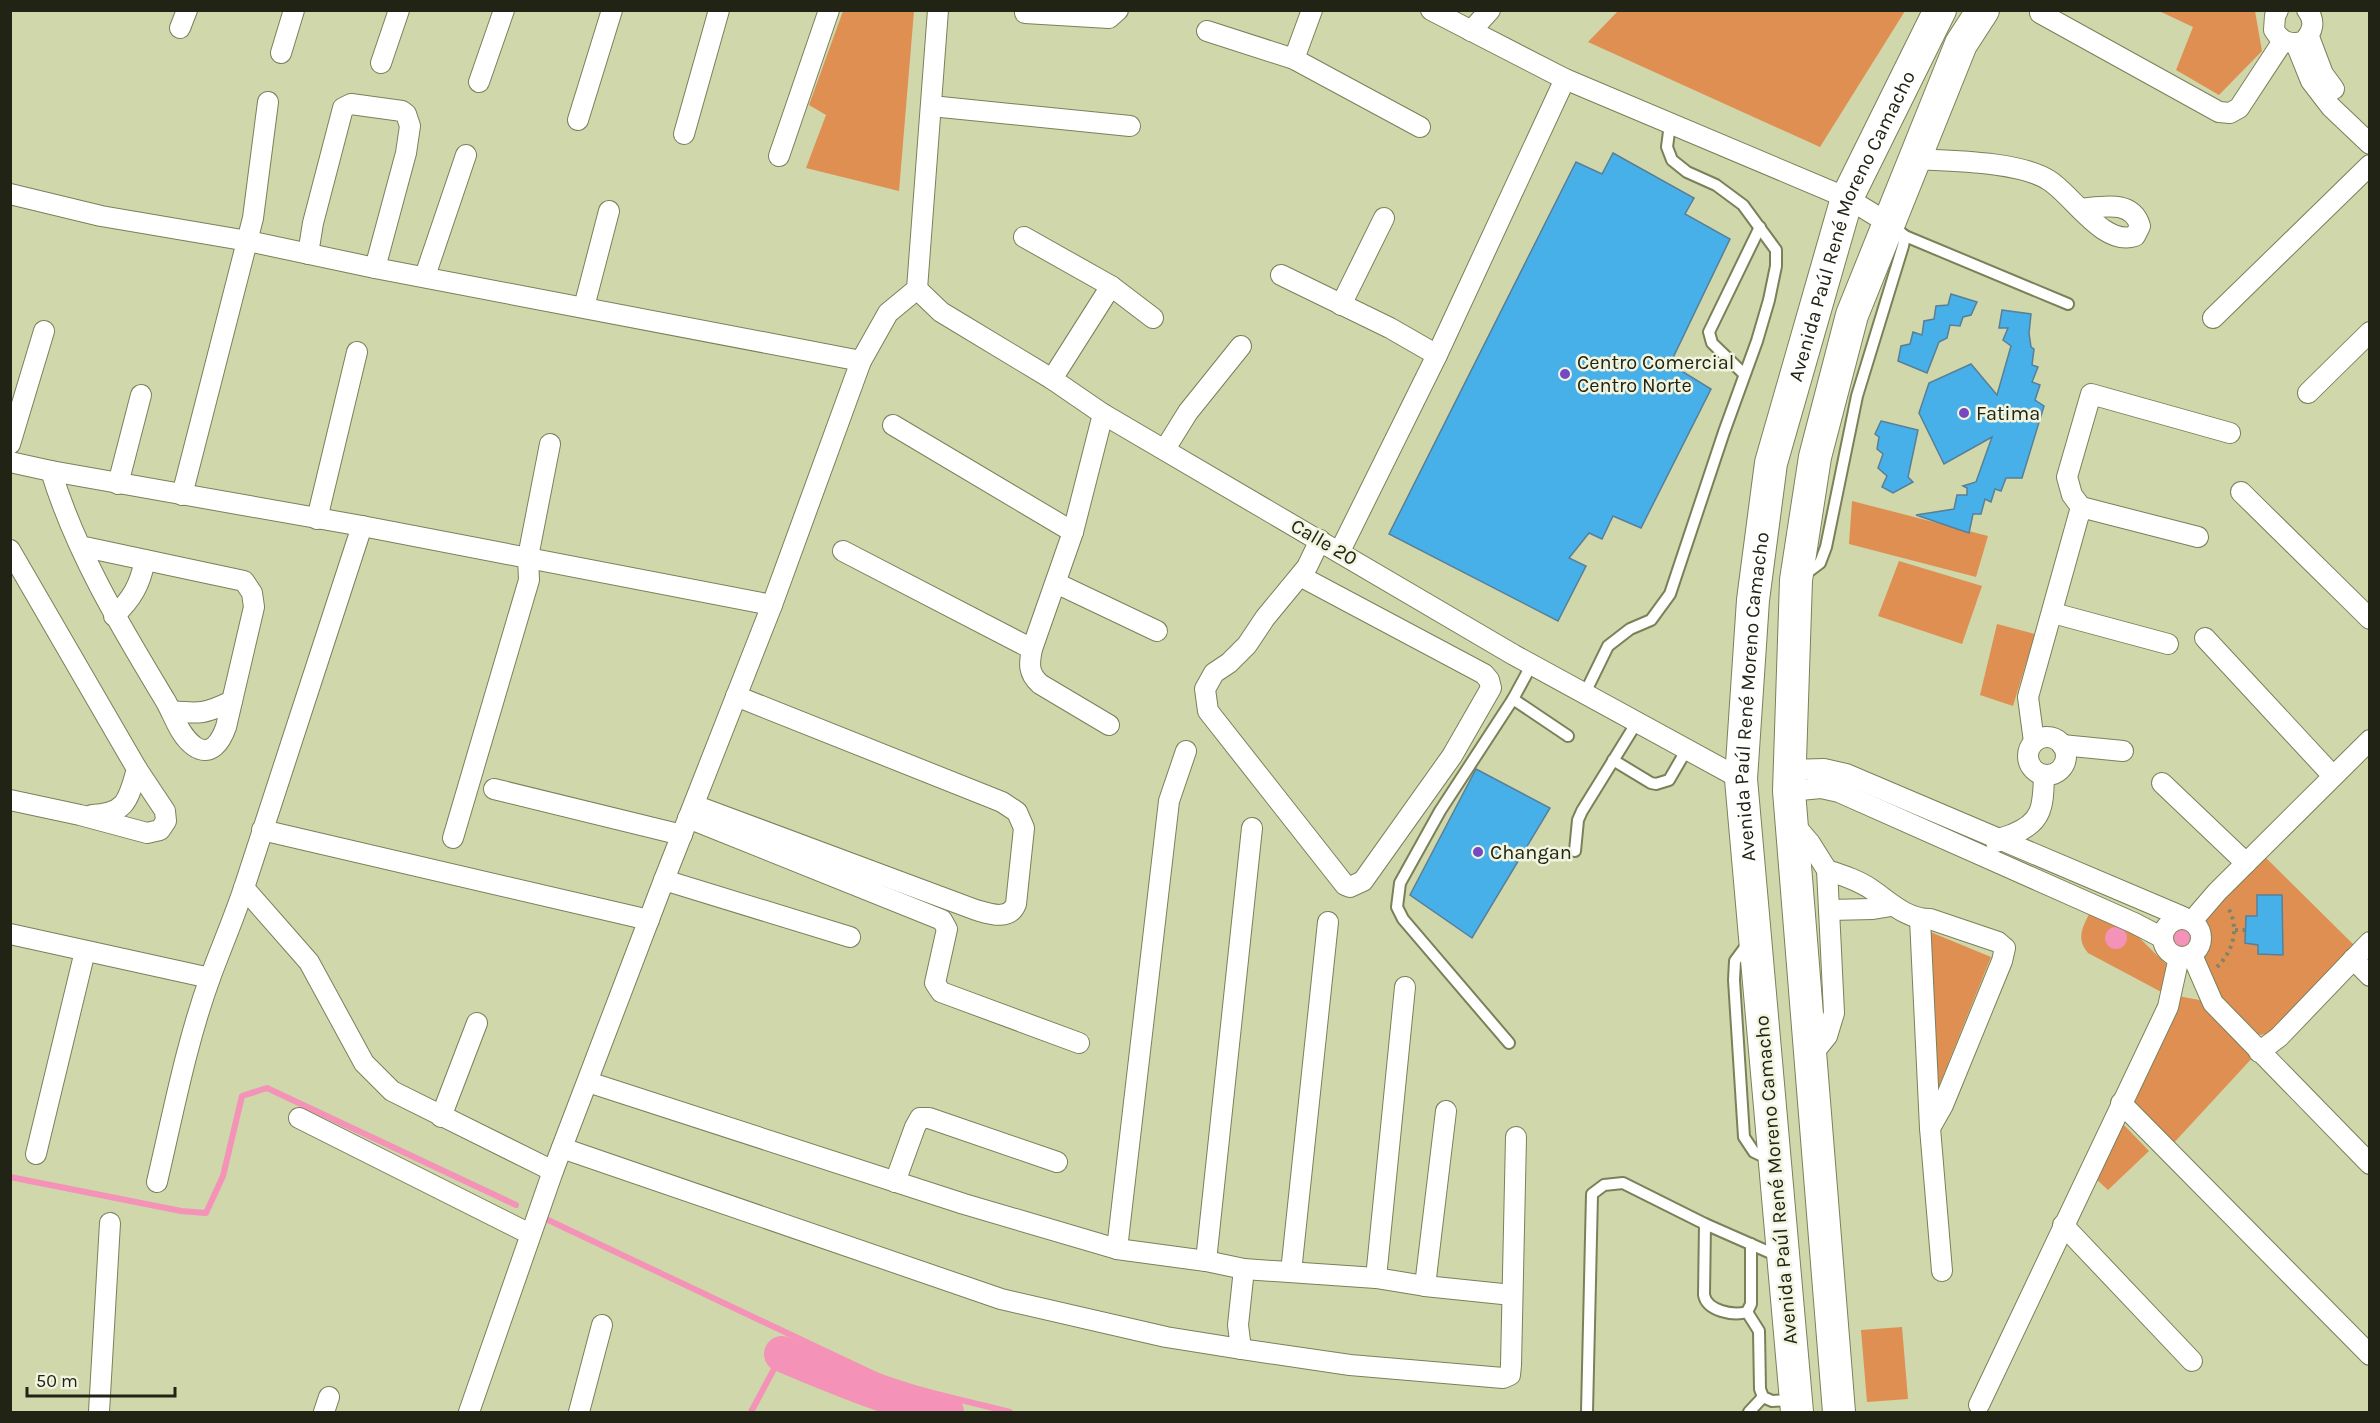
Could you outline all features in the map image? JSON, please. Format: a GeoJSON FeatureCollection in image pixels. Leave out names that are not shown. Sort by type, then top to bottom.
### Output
{"type":"FeatureCollection","features":[{"type":"Feature","properties":{"kind":"main road","name":"Avenida Paúl René Moreno Camacho"},"geometry":{"type":"LineString","coordinates":[[1796,1406],[1741,779],[1753,600],[1771,463],[1847,198],[1940,10]]}},
{"type":"Feature","properties":{"kind":"main road","name":"Avenida Paúl René Moreno Camacho"},"geometry":{"type":"LineString","coordinates":[[1839,1413],[1790,794],[1796,580],[1815,457],[1852,315],[1896,229],[1913,159],[1961,44],[1983,10]]}},
{"type":"Feature","properties":{"kind":"street"},"geometry":{"type":"LineString","coordinates":[[281,54],[294,10]]}},
{"type":"Feature","properties":{"kind":"street"},"geometry":{"type":"LineString","coordinates":[[381,63],[399,10]]}},
{"type":"Feature","properties":{"kind":"street"},"geometry":{"type":"LineString","coordinates":[[479,82],[504,10]]}},
{"type":"Feature","properties":{"kind":"street"},"geometry":{"type":"LineString","coordinates":[[578,120],[612,10]]}},
{"type":"Feature","properties":{"kind":"street"},"geometry":{"type":"LineString","coordinates":[[684,134],[719,10]]}},
{"type":"Feature","properties":{"kind":"street"},"geometry":{"type":"LineString","coordinates":[[780,156],[829,10]]}},
{"type":"Feature","properties":{"kind":"street"},"geometry":{"type":"LineString","coordinates":[[469,1413],[553,1171],[772,605],[861,361],[888,313],[917,290],[938,10]]}},
{"type":"Feature","properties":{"kind":"street"},"geometry":{"type":"LineString","coordinates":[[1025,13],[1109,18],[1118,10]]}},
{"type":"Feature","properties":{"kind":"street"},"geometry":{"type":"LineString","coordinates":[[1294,59],[1312,10]]}},
{"type":"Feature","properties":{"kind":"street"},"geometry":{"type":"LineString","coordinates":[[1431,10],[1564,79],[1847,198],[1896,229]]}},
{"type":"Feature","properties":{"kind":"street"},"geometry":{"type":"LineString","coordinates":[[1472,32],[1490,10]]}},
{"type":"Feature","properties":{"kind":"street"},"geometry":{"type":"LineString","coordinates":[[2278,10],[2274,30],[2305,28]]}},
{"type":"Feature","properties":{"kind":"street"},"geometry":{"type":"LineString","coordinates":[[2040,13],[2219,112],[2230,113],[2239,108],[2305,28]]}},
{"type":"Feature","properties":{"kind":"street"},"geometry":{"type":"LineString","coordinates":[[2305,28],[2323,74],[2341,98],[2370,126]]}},
{"type":"Feature","properties":{"kind":"street"},"geometry":{"type":"LineString","coordinates":[[2305,28],[2311,81],[2331,107],[2370,144]]}},
{"type":"Feature","properties":{"kind":"street"},"geometry":{"type":"LineString","coordinates":[[1207,31],[1294,59],[1420,127]]}},
{"type":"Feature","properties":{"kind":"street"},"geometry":{"type":"LineString","coordinates":[[1340,551],[1437,355],[1564,79]]}},
{"type":"Feature","properties":{"kind":"street"},"geometry":{"type":"LineString","coordinates":[[182,495],[248,241],[268,102]]}},
{"type":"Feature","properties":{"kind":"street"},"geometry":{"type":"LineString","coordinates":[[308,254],[316,212],[343,108],[351,104],[402,111],[406,114],[410,126],[406,153],[375,268]]}},
{"type":"Feature","properties":{"kind":"street"},"geometry":{"type":"LineString","coordinates":[[931,106],[1130,126]]}},
{"type":"Feature","properties":{"kind":"street"},"geometry":{"type":"LineString","coordinates":[[425,276],[466,154]]}},
{"type":"Feature","properties":{"kind":"street"},"geometry":{"type":"LineString","coordinates":[[1913,159],[2026,170],[2056,185],[2080,209]]}},
{"type":"Feature","properties":{"kind":"street"},"geometry":{"type":"LineString","coordinates":[[2213,318],[2370,165]]}},
{"type":"Feature","properties":{"kind":"street"},"geometry":{"type":"LineString","coordinates":[[12,200],[248,241],[375,268],[861,361]]}},
{"type":"Feature","properties":{"kind":"street"},"geometry":{"type":"LineString","coordinates":[[584,307],[609,212]]}},
{"type":"Feature","properties":{"kind":"street"},"geometry":{"type":"LineString","coordinates":[[1341,305],[1384,218]]}},
{"type":"Feature","properties":{"kind":"street"},"geometry":{"type":"LineString","coordinates":[[1024,237],[1111,286],[1154,318]]}},
{"type":"Feature","properties":{"kind":"street"},"geometry":{"type":"LineString","coordinates":[[1281,275],[1390,328],[1437,355]]}},
{"type":"Feature","properties":{"kind":"street"},"geometry":{"type":"LineString","coordinates":[[1052,379],[1111,286]]}},
{"type":"Feature","properties":{"kind":"street","name":"Calle 20"},"geometry":{"type":"LineString","coordinates":[[917,290],[941,312],[1052,379],[1103,414],[1532,664],[1741,779]]}},
{"type":"Feature","properties":{"kind":"street"},"geometry":{"type":"LineString","coordinates":[[10,444],[44,331]]}},
{"type":"Feature","properties":{"kind":"street"},"geometry":{"type":"LineString","coordinates":[[2308,393],[2370,332]]}},
{"type":"Feature","properties":{"kind":"street"},"geometry":{"type":"LineString","coordinates":[[1166,449],[1188,412],[1241,346]]}},
{"type":"Feature","properties":{"kind":"street"},"geometry":{"type":"LineString","coordinates":[[317,519],[357,352]]}},
{"type":"Feature","properties":{"kind":"street"},"geometry":{"type":"LineString","coordinates":[[2198,537],[2081,507],[2072,495],[2067,477],[2091,394],[2230,433]]}},
{"type":"Feature","properties":{"kind":"street"},"geometry":{"type":"LineString","coordinates":[[118,484],[141,395]]}},
{"type":"Feature","properties":{"kind":"street"},"geometry":{"type":"LineString","coordinates":[[1103,414],[1073,532],[1028,665],[1033,677],[1040,684],[1109,725]]}},
{"type":"Feature","properties":{"kind":"street"},"geometry":{"type":"LineString","coordinates":[[893,425],[1073,532]]}},
{"type":"Feature","properties":{"kind":"street"},"geometry":{"type":"LineString","coordinates":[[453,838],[529,580],[528,557],[550,444]]}},
{"type":"Feature","properties":{"kind":"street"},"geometry":{"type":"LineString","coordinates":[[10,462],[118,484],[528,557],[772,605]]}},
{"type":"Feature","properties":{"kind":"street"},"geometry":{"type":"LineString","coordinates":[[51,471],[63,511],[80,546],[114,616],[184,736],[196,747],[205,750],[214,748],[221,740],[232,700],[254,607],[252,592],[244,581],[80,546]]}},
{"type":"Feature","properties":{"kind":"street"},"geometry":{"type":"LineString","coordinates":[[2241,492],[2370,619]]}},
{"type":"Feature","properties":{"kind":"street"},"geometry":{"type":"LineString","coordinates":[[2034,742],[2028,697],[2081,507]]}},
{"type":"Feature","properties":{"kind":"street"},"geometry":{"type":"LineString","coordinates":[[157,1182],[191,1037],[210,978],[244,888],[362,526]]}},
{"type":"Feature","properties":{"kind":"street"},"geometry":{"type":"LineString","coordinates":[[1300,576],[1484,674],[1491,688],[1452,756],[1426,793],[1363,880],[1350,887],[1345,885],[1208,711],[1205,689],[1214,673],[1229,663],[1247,645],[1265,618],[1307,567],[1320,540]]}},
{"type":"Feature","properties":{"kind":"street"},"geometry":{"type":"LineString","coordinates":[[10,550],[137,769],[165,811],[166,821],[160,830],[147,833],[80,815],[10,800]]}},
{"type":"Feature","properties":{"kind":"street"},"geometry":{"type":"LineString","coordinates":[[843,551],[1032,649]]}},
{"type":"Feature","properties":{"kind":"street"},"geometry":{"type":"LineString","coordinates":[[114,616],[129,602],[141,577],[145,560]]}},
{"type":"Feature","properties":{"kind":"street"},"geometry":{"type":"LineString","coordinates":[[1056,583],[1157,631]]}},
{"type":"Feature","properties":{"kind":"street"},"geometry":{"type":"LineString","coordinates":[[2053,613],[2168,644]]}},
{"type":"Feature","properties":{"kind":"street"},"geometry":{"type":"LineString","coordinates":[[2205,638],[2333,776]]}},
{"type":"Feature","properties":{"kind":"street"},"geometry":{"type":"LineString","coordinates":[[494,789],[688,819],[993,915],[1005,915],[1014,910],[1024,828],[1017,812],[1002,802],[736,696]]}},
{"type":"Feature","properties":{"kind":"street"},"geometry":{"type":"LineString","coordinates":[[171,711],[210,712],[232,700]]}},
{"type":"Feature","properties":{"kind":"street"},"geometry":{"type":"LineString","coordinates":[[2062,745],[2066,756],[2063,766],[2055,774],[2044,775],[2034,770],[2028,761],[2028,751],[2034,742],[2044,737],[2054,739],[2062,745],[2123,751]]}},
{"type":"Feature","properties":{"kind":"street"},"geometry":{"type":"LineString","coordinates":[[2163,938],[2167,926],[2172,921],[2187,919],[2217,893],[2370,740]]}},
{"type":"Feature","properties":{"kind":"street"},"geometry":{"type":"LineString","coordinates":[[1117,1250],[1169,801],[1186,751]]}},
{"type":"Feature","properties":{"kind":"street"},"geometry":{"type":"LineString","coordinates":[[80,815],[110,814],[124,804],[137,769]]}},
{"type":"Feature","properties":{"kind":"street"},"geometry":{"type":"LineString","coordinates":[[1790,794],[1824,769],[1846,774],[2187,919],[2199,928],[2201,943],[2185,956],[2168,1007],[1978,1405]]}},
{"type":"Feature","properties":{"kind":"street"},"geometry":{"type":"LineString","coordinates":[[1984,856],[1998,839],[2015,834],[2035,821],[2043,804],[2044,775]]}},
{"type":"Feature","properties":{"kind":"street"},"geometry":{"type":"LineString","coordinates":[[2162,783],[2246,863]]}},
{"type":"Feature","properties":{"kind":"street"},"geometry":{"type":"LineString","coordinates":[[1790,794],[1821,788],[1839,792],[2163,938],[2170,953],[2185,956],[2202,978],[2212,1003],[2370,1164]]}},
{"type":"Feature","properties":{"kind":"street"},"geometry":{"type":"LineString","coordinates":[[1790,794],[1810,843],[1827,870],[1834,1013],[1827,1036],[1810,1057]]}},
{"type":"Feature","properties":{"kind":"street"},"geometry":{"type":"LineString","coordinates":[[688,819],[942,920],[947,929],[935,983],[941,992],[1079,1043]]}},
{"type":"Feature","properties":{"kind":"street"},"geometry":{"type":"LineString","coordinates":[[1206,1261],[1252,828]]}},
{"type":"Feature","properties":{"kind":"street"},"geometry":{"type":"LineString","coordinates":[[262,830],[649,920]]}},
{"type":"Feature","properties":{"kind":"street"},"geometry":{"type":"LineString","coordinates":[[1827,870],[1870,888],[1891,906],[1920,919],[1930,919],[1998,942],[2005,948],[2002,961],[1943,1105],[1930,1128]]}},
{"type":"Feature","properties":{"kind":"street"},"geometry":{"type":"LineString","coordinates":[[664,880],[850,937]]}},
{"type":"Feature","properties":{"kind":"street"},"geometry":{"type":"LineString","coordinates":[[244,888],[309,962],[364,1063],[392,1090],[441,1117],[553,1171]]}},
{"type":"Feature","properties":{"kind":"street"},"geometry":{"type":"LineString","coordinates":[[1829,909],[1873,909],[1891,906]]}},
{"type":"Feature","properties":{"kind":"street"},"geometry":{"type":"LineString","coordinates":[[1920,919],[1930,1128],[1942,1270]]}},
{"type":"Feature","properties":{"kind":"street"},"geometry":{"type":"LineString","coordinates":[[1292,1272],[1328,922]]}},
{"type":"Feature","properties":{"kind":"street"},"geometry":{"type":"LineString","coordinates":[[10,934],[210,978]]}},
{"type":"Feature","properties":{"kind":"street"},"geometry":{"type":"LineString","coordinates":[[2259,1052],[2279,1037],[2370,942]]}},
{"type":"Feature","properties":{"kind":"street"},"geometry":{"type":"LineString","coordinates":[[36,1154],[85,951]]}},
{"type":"Feature","properties":{"kind":"street"},"geometry":{"type":"LineString","coordinates":[[2354,959],[2370,976]]}},
{"type":"Feature","properties":{"kind":"street"},"geometry":{"type":"LineString","coordinates":[[1376,1278],[1405,987]]}},
{"type":"Feature","properties":{"kind":"street"},"geometry":{"type":"LineString","coordinates":[[441,1117],[477,1023]]}},
{"type":"Feature","properties":{"kind":"street"},"geometry":{"type":"LineString","coordinates":[[588,1082],[895,1182],[1117,1250],[1206,1261],[1244,1269],[1376,1278],[1425,1286],[1512,1295]]}},
{"type":"Feature","properties":{"kind":"street"},"geometry":{"type":"LineString","coordinates":[[2121,1103],[2370,1355]]}},
{"type":"Feature","properties":{"kind":"street"},"geometry":{"type":"LineString","coordinates":[[1425,1286],[1446,1111]]}},
{"type":"Feature","properties":{"kind":"street"},"geometry":{"type":"LineString","coordinates":[[895,1182],[920,1119],[929,1118],[1057,1162]]}},
{"type":"Feature","properties":{"kind":"street"},"geometry":{"type":"LineString","coordinates":[[299,1119],[530,1234]]}},
{"type":"Feature","properties":{"kind":"street"},"geometry":{"type":"LineString","coordinates":[[562,1148],[1001,1299],[1166,1337],[1241,1349],[1350,1365],[1503,1377],[1510,1375],[1516,1137]]}},
{"type":"Feature","properties":{"kind":"street"},"geometry":{"type":"LineString","coordinates":[[99,1413],[110,1223]]}},
{"type":"Feature","properties":{"kind":"street"},"geometry":{"type":"LineString","coordinates":[[2063,1226],[2192,1361]]}},
{"type":"Feature","properties":{"kind":"street"},"geometry":{"type":"LineString","coordinates":[[1241,1349],[1238,1325],[1244,1269]]}},
{"type":"Feature","properties":{"kind":"street"},"geometry":{"type":"LineString","coordinates":[[579,1413],[602,1325]]}},
{"type":"Feature","properties":{"kind":"lane"},"geometry":{"type":"LineString","coordinates":[[1585,693],[1608,646],[1630,629],[1651,620],[1670,594],[1769,300],[1776,266],[1776,250],[1743,205],[1716,185],[1687,172],[1672,160],[1667,147],[1670,124]]}},
{"type":"Feature","properties":{"kind":"lane"},"geometry":{"type":"LineString","coordinates":[[1744,374],[1712,343],[1709,332],[1760,227]]}},
{"type":"Feature","properties":{"kind":"lane"},"geometry":{"type":"LineString","coordinates":[[1896,229],[2068,304]]}},
{"type":"Feature","properties":{"kind":"lane"},"geometry":{"type":"LineString","coordinates":[[1509,1043],[1403,919],[1397,907],[1400,883],[1440,812],[1513,699],[1532,664]]}},
{"type":"Feature","properties":{"kind":"lane"},"geometry":{"type":"LineString","coordinates":[[1513,699],[1568,736]]}},
{"type":"Feature","properties":{"kind":"lane"},"geometry":{"type":"LineString","coordinates":[[1575,851],[1578,820],[1637,722]]}},
{"type":"Feature","properties":{"kind":"lane"},"geometry":{"type":"LineString","coordinates":[[1613,760],[1644,780],[1656,784],[1669,780],[1687,749]]}},
{"type":"Feature","properties":{"kind":"lane"},"geometry":{"type":"LineString","coordinates":[[1587,1413],[1592,1194],[1604,1185],[1623,1183],[1705,1224],[1783,1259]]}},
{"type":"Feature","properties":{"kind":"lane"},"geometry":{"type":"LineString","coordinates":[[1705,1224],[1705,1301],[1710,1307],[1740,1314],[1747,1312],[1751,1304],[1751,1244]]}},
{"type":"Feature","properties":{"kind":"lane"},"geometry":{"type":"LineString","coordinates":[[1747,1312],[1759,1331],[1760,1389],[1763,1397],[1796,1406]]}},
{"type":"Feature","properties":{"kind":"lane"},"geometry":{"type":"LineString","coordinates":[[1749,1413],[1763,1397]]}},
{"type":"Feature","properties":{"kind":"path"},"geometry":{"type":"LineString","coordinates":[[2202,978],[2217,967],[2226,956],[2235,930],[2231,912],[2217,893]]}},
{"type":"Feature","properties":{"kind":"path"},"geometry":{"type":"LineString","coordinates":[[2235,930],[2245,930]]}},
{"type":"Feature","properties":{"kind":"shaded area"},"geometry":{"type":"Polygon","coordinates":[[[843,11],[914,11],[899,191],[806,168],[826,115],[809,105],[843,11]]]}},
{"type":"Feature","properties":{"kind":"shaded area"},"geometry":{"type":"Polygon","coordinates":[[[1618,11],[1905,11],[1820,147],[1588,42],[1618,11]]]}},
{"type":"Feature","properties":{"kind":"shaded area"},"geometry":{"type":"Polygon","coordinates":[[[2159,11],[2255,11],[2262,51],[2219,95],[2176,70],[2193,27],[2159,11]]]}},
{"type":"Feature","properties":{"kind":"shaded area"},"geometry":{"type":"Polygon","coordinates":[[[1852,501],[1988,536],[1976,577],[1849,544],[1852,501]]]}},
{"type":"Feature","properties":{"kind":"shaded area"},"geometry":{"type":"Polygon","coordinates":[[[1899,561],[1982,586],[1962,644],[1878,616],[1899,561]]]}},
{"type":"Feature","properties":{"kind":"shaded area"},"geometry":{"type":"Polygon","coordinates":[[[1997,624],[2035,634],[2013,706],[1980,695],[1997,624]]]}},
{"type":"Feature","properties":{"kind":"shaded area"},"geometry":{"type":"Polygon","coordinates":[[[2260,852],[2357,948],[2276,1033],[2250,1036],[2217,1001],[2197,956],[2203,938],[2197,920],[2260,852]]]}},
{"type":"Feature","properties":{"kind":"shaded area"},"geometry":{"type":"Polygon","coordinates":[[[2093,906],[2119,918],[2172,970],[2167,995],[2088,953],[2081,935],[2093,906]]]}},
{"type":"Feature","properties":{"kind":"shaded area"},"geometry":{"type":"Polygon","coordinates":[[[2116,927],[2124,930],[2127,938],[2124,946],[2116,949],[2108,946],[2105,938],[2108,930],[2116,927]]]}},
{"type":"Feature","properties":{"kind":"shaded area"},"geometry":{"type":"Polygon","coordinates":[[[2182,927],[2190,930],[2193,938],[2190,946],[2182,949],[2174,946],[2171,938],[2174,930],[2182,927]]]}},
{"type":"Feature","properties":{"kind":"shaded area"},"geometry":{"type":"Polygon","coordinates":[[[1928,931],[1991,957],[1937,1091],[1928,931]]]}},
{"type":"Feature","properties":{"kind":"shaded area"},"geometry":{"type":"Polygon","coordinates":[[[2178,996],[2205,1001],[2254,1056],[2170,1147],[2123,1100],[2178,996]]]}},
{"type":"Feature","properties":{"kind":"shaded area"},"geometry":{"type":"Polygon","coordinates":[[[2121,1122],[2149,1151],[2108,1190],[2094,1177],[2121,1122]]]}},
{"type":"Feature","properties":{"kind":"shaded area"},"geometry":{"type":"Polygon","coordinates":[[[1902,1327],[1908,1399],[1867,1402],[1861,1330],[1902,1327]]]}},
{"type":"Feature","properties":{"kind":"building"},"geometry":{"type":"Polygon","coordinates":[[[1613,153],[1694,198],[1685,214],[1730,239],[1670,364],[1711,389],[1641,528],[1613,516],[1602,539],[1589,533],[1569,558],[1586,566],[1558,621],[1389,534],[1576,162],[1602,174],[1613,153]]]}},
{"type":"Feature","properties":{"kind":"building"},"geometry":{"type":"Polygon","coordinates":[[[1951,294],[1977,302],[1971,315],[1963,317],[1960,326],[1950,325],[1947,338],[1939,342],[1927,373],[1898,361],[1901,346],[1910,344],[1913,332],[1922,335],[1924,321],[1934,319],[1936,306],[1948,305],[1951,294]]]}},
{"type":"Feature","properties":{"kind":"building"},"geometry":{"type":"Polygon","coordinates":[[[2002,310],[2031,314],[2029,333],[2031,347],[2034,349],[2032,365],[2038,367],[2032,382],[2040,385],[2035,400],[2044,406],[2022,478],[2006,478],[2001,491],[1995,489],[1991,502],[1985,499],[1981,514],[1973,514],[1969,533],[1916,515],[1954,509],[1957,495],[1967,495],[1967,488],[1963,486],[1976,482],[1992,437],[1944,464],[1919,413],[1929,383],[1971,364],[1997,395],[2011,346],[2003,340],[2008,328],[1999,328],[2002,310]]]}},
{"type":"Feature","properties":{"kind":"building"},"geometry":{"type":"Polygon","coordinates":[[[1881,421],[1918,430],[1908,477],[1913,482],[1893,493],[1882,487],[1887,476],[1878,468],[1883,454],[1877,449],[1879,437],[1875,434],[1881,421]]]}},
{"type":"Feature","properties":{"kind":"building","name":"Changan"},"geometry":{"type":"Polygon","coordinates":[[[1476,769],[1550,808],[1472,938],[1410,895],[1476,769]]]}},
{"type":"Feature","properties":{"kind":"building"},"geometry":{"type":"Polygon","coordinates":[[[2257,895],[2282,895],[2283,955],[2258,954],[2258,945],[2245,943],[2246,916],[2257,916],[2257,895]]]}},
{"type":"Feature","properties":{"kind":"waterway"},"geometry":{"type":"LineString","coordinates":[[10,1177],[181,1211],[206,1213],[223,1176],[242,1096],[267,1088],[516,1205]]}},
{"type":"Feature","properties":{"kind":"waterway"},"geometry":{"type":"LineString","coordinates":[[546,1219],[895,1384],[1010,1412]]}},
{"type":"Feature","properties":{"kind":"waterway"},"geometry":{"type":"LineString","coordinates":[[751,1412],[782,1354]]}},
{"type":"Feature","properties":{"kind":"waterway"},"geometry":{"type":"LineString","coordinates":[[782,1354],[884,1394],[946,1412]]}},
{"type":"Feature","properties":{"kind":"place","name":"Centro Comercial Centro Norte"},"geometry":{"type":"Point","coordinates":[1565,374]}},
{"type":"Feature","properties":{"kind":"place","name":"Fatima"},"geometry":{"type":"Point","coordinates":[1964,413]}},
{"type":"Feature","properties":{"kind":"place","name":"Changan"},"geometry":{"type":"Point","coordinates":[1478,852]}}]}
